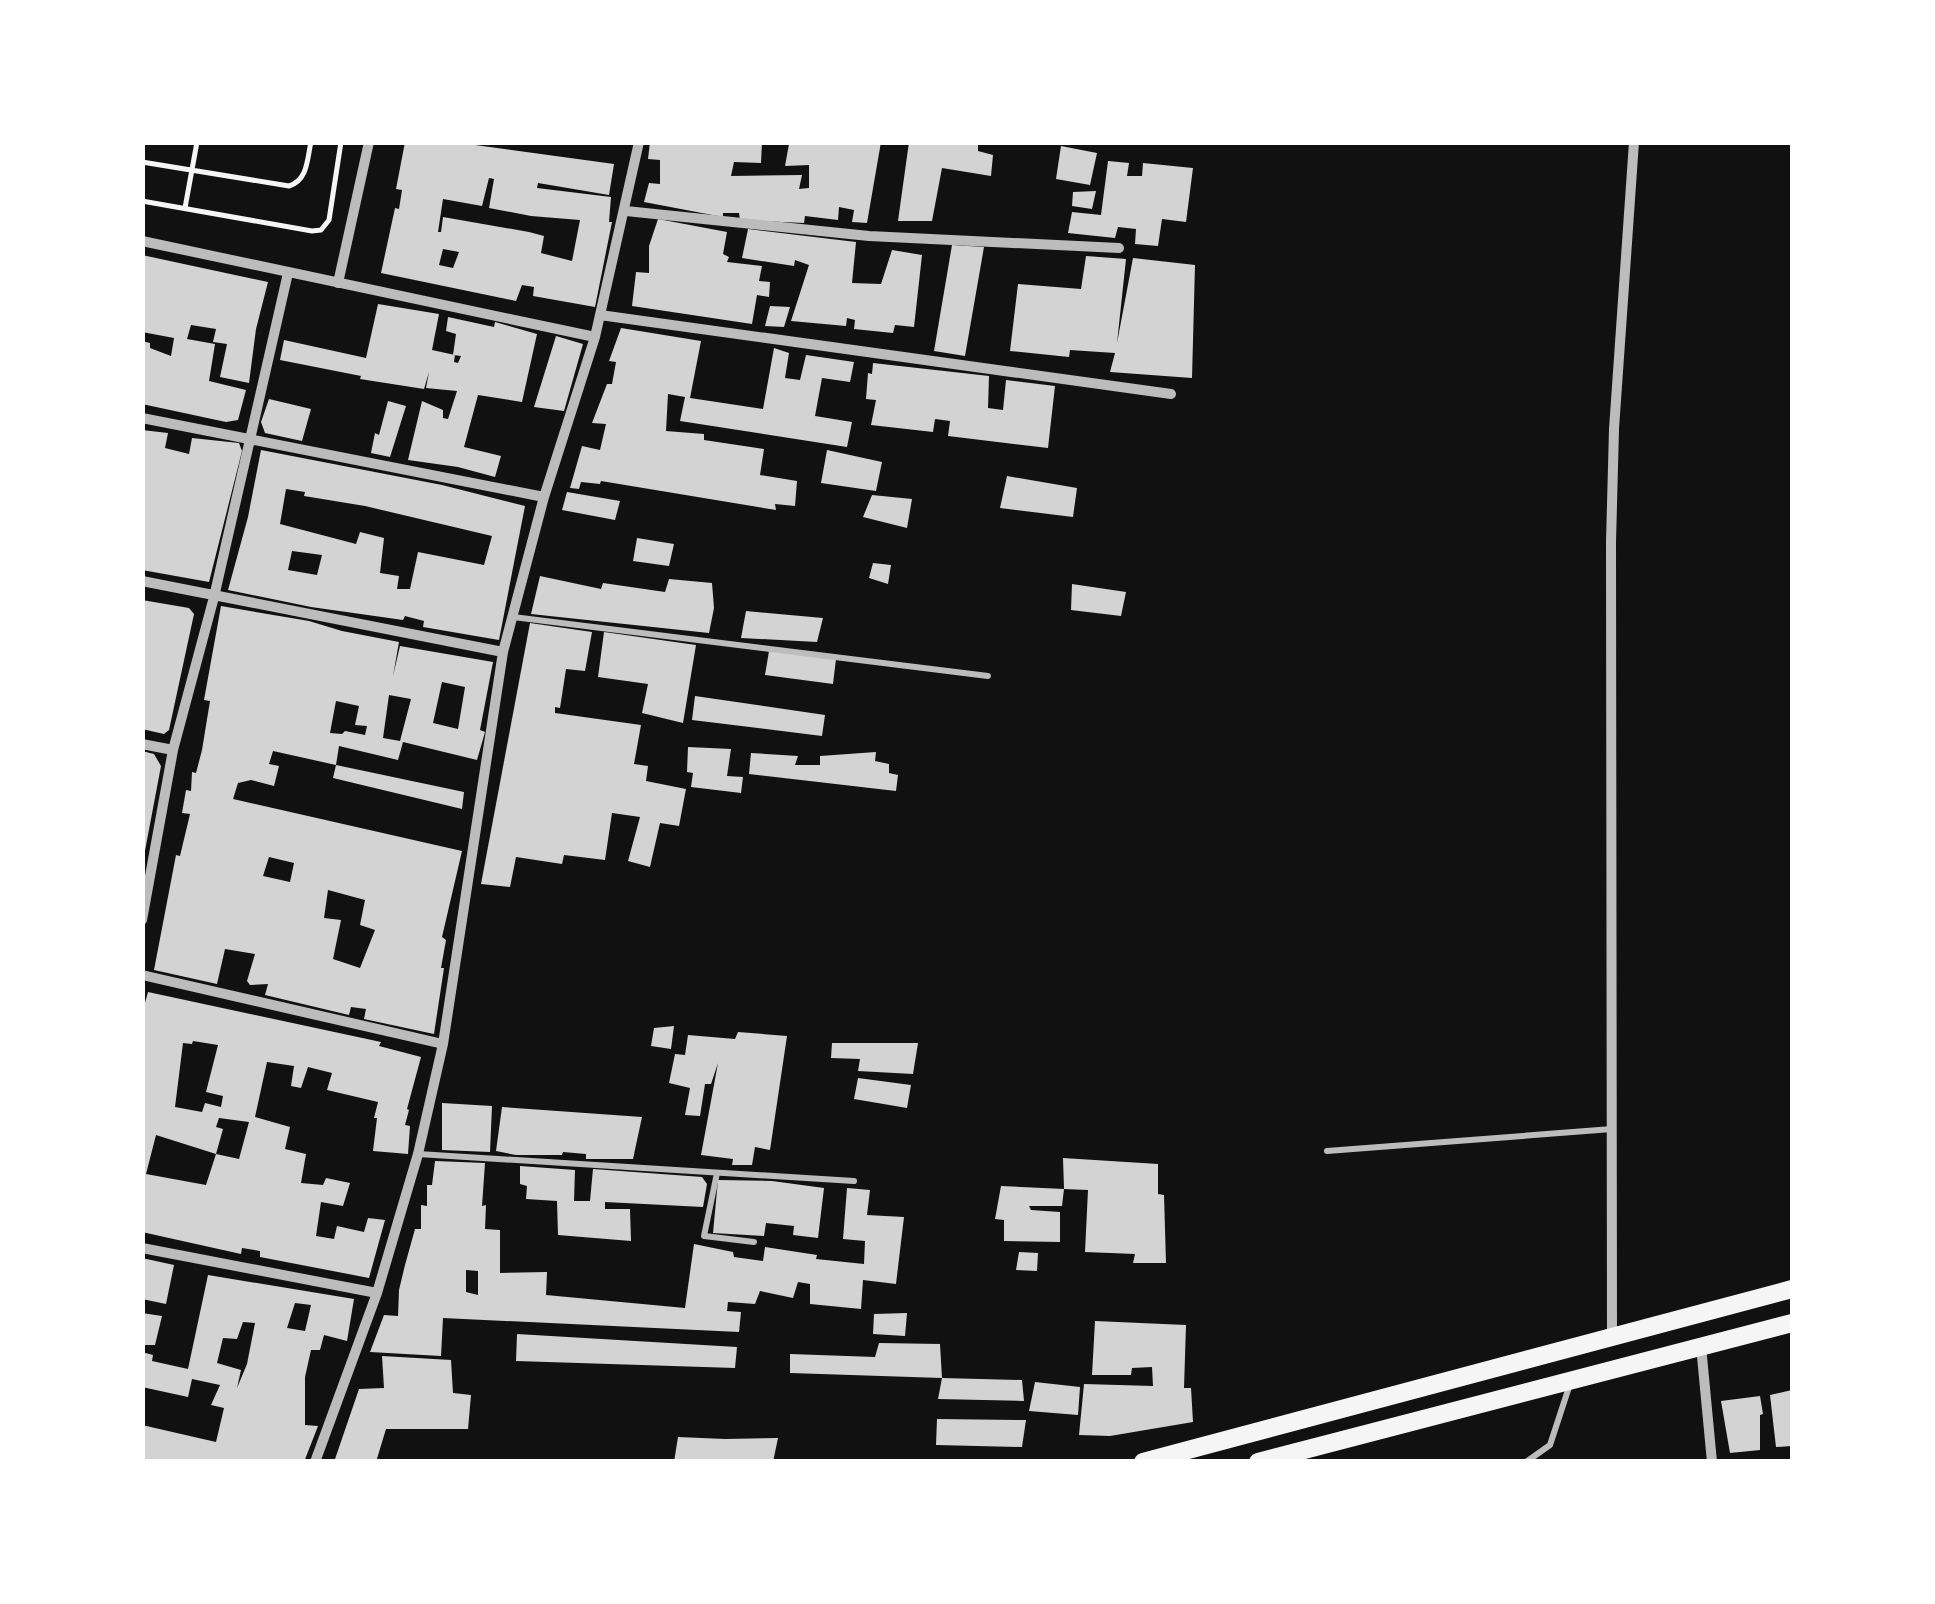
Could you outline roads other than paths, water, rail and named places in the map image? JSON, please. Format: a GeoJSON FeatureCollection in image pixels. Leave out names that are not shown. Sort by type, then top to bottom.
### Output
{"type":"FeatureCollection","features":[{"type":"Feature","properties":{"kind":"main road"},"geometry":{"type":"LineString","coordinates":[[1143,1462],[1192,1455],[1792,1289]]}},
{"type":"Feature","properties":{"kind":"main road"},"geometry":{"type":"LineString","coordinates":[[1258,1462],[1792,1323]]}},
{"type":"Feature","properties":{"kind":"street"},"geometry":{"type":"LineString","coordinates":[[338,283],[369,142]]}},
{"type":"Feature","properties":{"kind":"street"},"geometry":{"type":"LineString","coordinates":[[315,1462],[376,1294],[418,1154],[443,1044],[503,652],[544,497],[595,337],[639,142]]}},
{"type":"Feature","properties":{"kind":"street"},"geometry":{"type":"LineString","coordinates":[[1612,1337],[1611,542],[1614,428],[1634,142]]}},
{"type":"Feature","properties":{"kind":"street"},"geometry":{"type":"LineString","coordinates":[[626,210],[868,236],[1119,248]]}},
{"type":"Feature","properties":{"kind":"street"},"geometry":{"type":"LineString","coordinates":[[142,241],[595,337]]}},
{"type":"Feature","properties":{"kind":"street"},"geometry":{"type":"LineString","coordinates":[[142,920],[172,750],[214,597],[288,272]]}},
{"type":"Feature","properties":{"kind":"street"},"geometry":{"type":"LineString","coordinates":[[600,315],[1171,394]]}},
{"type":"Feature","properties":{"kind":"street"},"geometry":{"type":"LineString","coordinates":[[142,418],[544,497]]}},
{"type":"Feature","properties":{"kind":"street"},"geometry":{"type":"LineString","coordinates":[[142,582],[503,652]]}},
{"type":"Feature","properties":{"kind":"street"},"geometry":{"type":"LineString","coordinates":[[142,744],[172,750]]}},
{"type":"Feature","properties":{"kind":"street"},"geometry":{"type":"LineString","coordinates":[[142,975],[443,1044]]}},
{"type":"Feature","properties":{"kind":"street"},"geometry":{"type":"LineString","coordinates":[[142,1248],[376,1294]]}},
{"type":"Feature","properties":{"kind":"street"},"geometry":{"type":"LineString","coordinates":[[1701,1346],[1712,1462]]}},
{"type":"Feature","properties":{"kind":"lane"},"geometry":{"type":"LineString","coordinates":[[512,617],[988,676]]}},
{"type":"Feature","properties":{"kind":"lane"},"geometry":{"type":"LineString","coordinates":[[1326,1151],[1613,1129]]}},
{"type":"Feature","properties":{"kind":"lane"},"geometry":{"type":"LineString","coordinates":[[418,1154],[854,1181]]}},
{"type":"Feature","properties":{"kind":"lane"},"geometry":{"type":"LineString","coordinates":[[717,1173],[704,1236],[754,1242]]}},
{"type":"Feature","properties":{"kind":"lane"},"geometry":{"type":"LineString","coordinates":[[1526,1462],[1550,1444],[1571,1380]]}}]}
